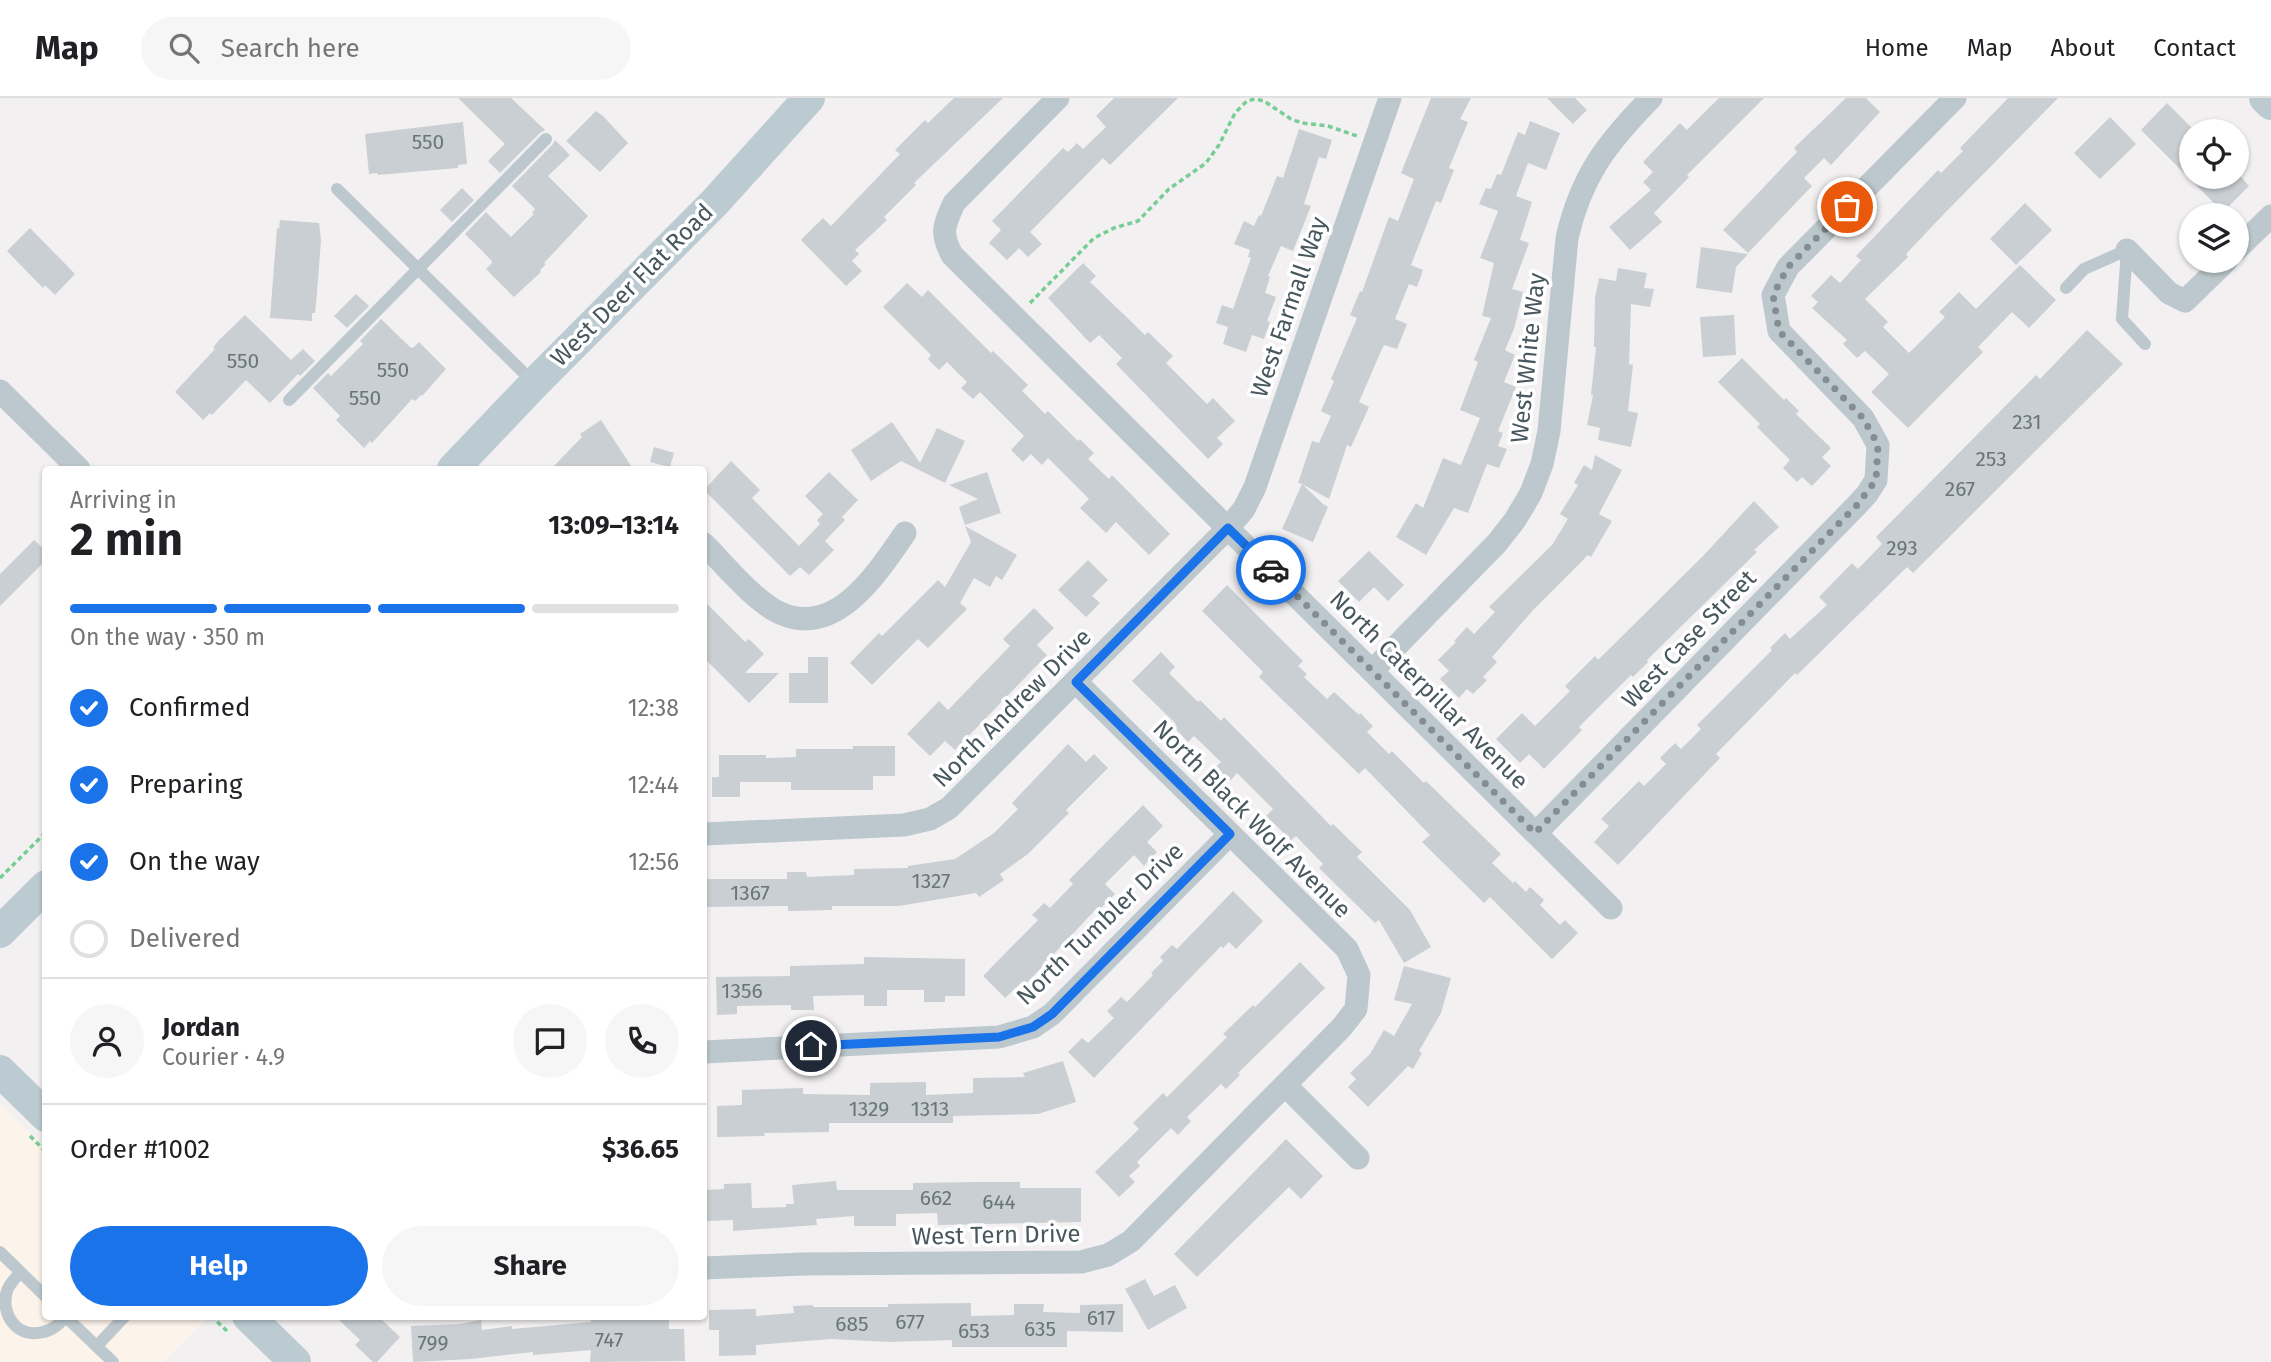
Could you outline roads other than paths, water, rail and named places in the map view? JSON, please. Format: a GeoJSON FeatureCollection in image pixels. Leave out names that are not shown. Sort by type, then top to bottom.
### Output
{"type":"FeatureCollection","features":[{"type":"Feature","properties":{"kind":"main road"},"geometry":{"type":"LineString","coordinates":[[2265,98],[2271,104]]}},
{"type":"Feature","properties":{"kind":"main road","name":"West Deer Flat Road"},"geometry":{"type":"LineString","coordinates":[[456,466],[715,202],[806,99]]}},
{"type":"Feature","properties":{"kind":"main road"},"geometry":{"type":"LineString","coordinates":[[0,932],[42,890]]}},
{"type":"Feature","properties":{"kind":"main road"},"geometry":{"type":"LineString","coordinates":[[0,1071],[42,1112]]}},
{"type":"Feature","properties":{"kind":"main road"},"geometry":{"type":"LineString","coordinates":[[252,1320],[295,1362]]}},
{"type":"Feature","properties":{"kind":"street","name":"North Caterpillar Avenue"},"geometry":{"type":"LineString","coordinates":[[1058,98],[954,203],[944,225],[945,241],[952,255],[1612,908]]}},
{"type":"Feature","properties":{"kind":"street","name":"West Farmall Way"},"geometry":{"type":"LineString","coordinates":[[1228,528],[1244,509],[1255,487],[1390,98]]}},
{"type":"Feature","properties":{"kind":"street","name":"West White Way"},"geometry":{"type":"LineString","coordinates":[[1372,671],[1497,543],[1531,493],[1542,464],[1549,431],[1567,238],[1572,216],[1600,156],[1650,98]]}},
{"type":"Feature","properties":{"kind":"street","name":"West Case Street"},"geometry":{"type":"LineString","coordinates":[[1535,833],[1857,505],[1876,480],[1878,445],[1863,418],[1779,331],[1773,295],[1788,267],[1955,98]]}},
{"type":"Feature","properties":{"kind":"street"},"geometry":{"type":"LineString","coordinates":[[2249,237],[2271,216]]}},
{"type":"Feature","properties":{"kind":"street"},"geometry":{"type":"LineString","coordinates":[[2127,250],[2169,293],[2185,301],[2214,273]]}},
{"type":"Feature","properties":{"kind":"street"},"geometry":{"type":"LineString","coordinates":[[0,391],[76,466]]}},
{"type":"Feature","properties":{"kind":"street","name":"North Andrew Drive"},"geometry":{"type":"LineString","coordinates":[[707,834],[904,825],[930,819],[949,808],[1228,528]]}},
{"type":"Feature","properties":{"kind":"street"},"geometry":{"type":"LineString","coordinates":[[707,547],[764,603],[781,614],[800,618],[826,616],[847,604],[877,574],[905,533]]}},
{"type":"Feature","properties":{"kind":"street","name":"North Black Wolf Avenue"},"geometry":{"type":"LineString","coordinates":[[1076,682],[1347,949],[1359,975],[1356,1009]]}},
{"type":"Feature","properties":{"kind":"street","name":"North Tumbler Drive"},"geometry":{"type":"LineString","coordinates":[[707,1052],[999,1037],[1033,1027],[1052,1014],[1230,834]]}},
{"type":"Feature","properties":{"kind":"street","name":"West Tern Drive"},"geometry":{"type":"LineString","coordinates":[[707,1268],[803,1264],[1081,1262],[1108,1255],[1131,1241],[1342,1027],[1356,1009]]}},
{"type":"Feature","properties":{"kind":"street"},"geometry":{"type":"LineString","coordinates":[[1284,1086],[1358,1158]]}},
{"type":"Feature","properties":{"kind":"lane"},"geometry":{"type":"LineString","coordinates":[[289,400],[546,139]]}},
{"type":"Feature","properties":{"kind":"lane"},"geometry":{"type":"LineString","coordinates":[[337,189],[535,383]]}},
{"type":"Feature","properties":{"kind":"lane"},"geometry":{"type":"LineString","coordinates":[[2066,288],[2084,269],[2127,250],[2122,319],[2145,345]]}},
{"type":"Feature","properties":{"kind":"lane"},"geometry":{"type":"LineString","coordinates":[[0,1252],[42,1293]]}},
{"type":"Feature","properties":{"kind":"lane"},"geometry":{"type":"LineString","coordinates":[[20,1272],[8,1288],[5,1304],[9,1321],[20,1330],[39,1334],[52,1329],[62,1320]]}},
{"type":"Feature","properties":{"kind":"lane"},"geometry":{"type":"LineString","coordinates":[[69,1320],[113,1362]]}},
{"type":"Feature","properties":{"kind":"lane"},"geometry":{"type":"LineString","coordinates":[[97,1346],[121,1320]]}}]}
